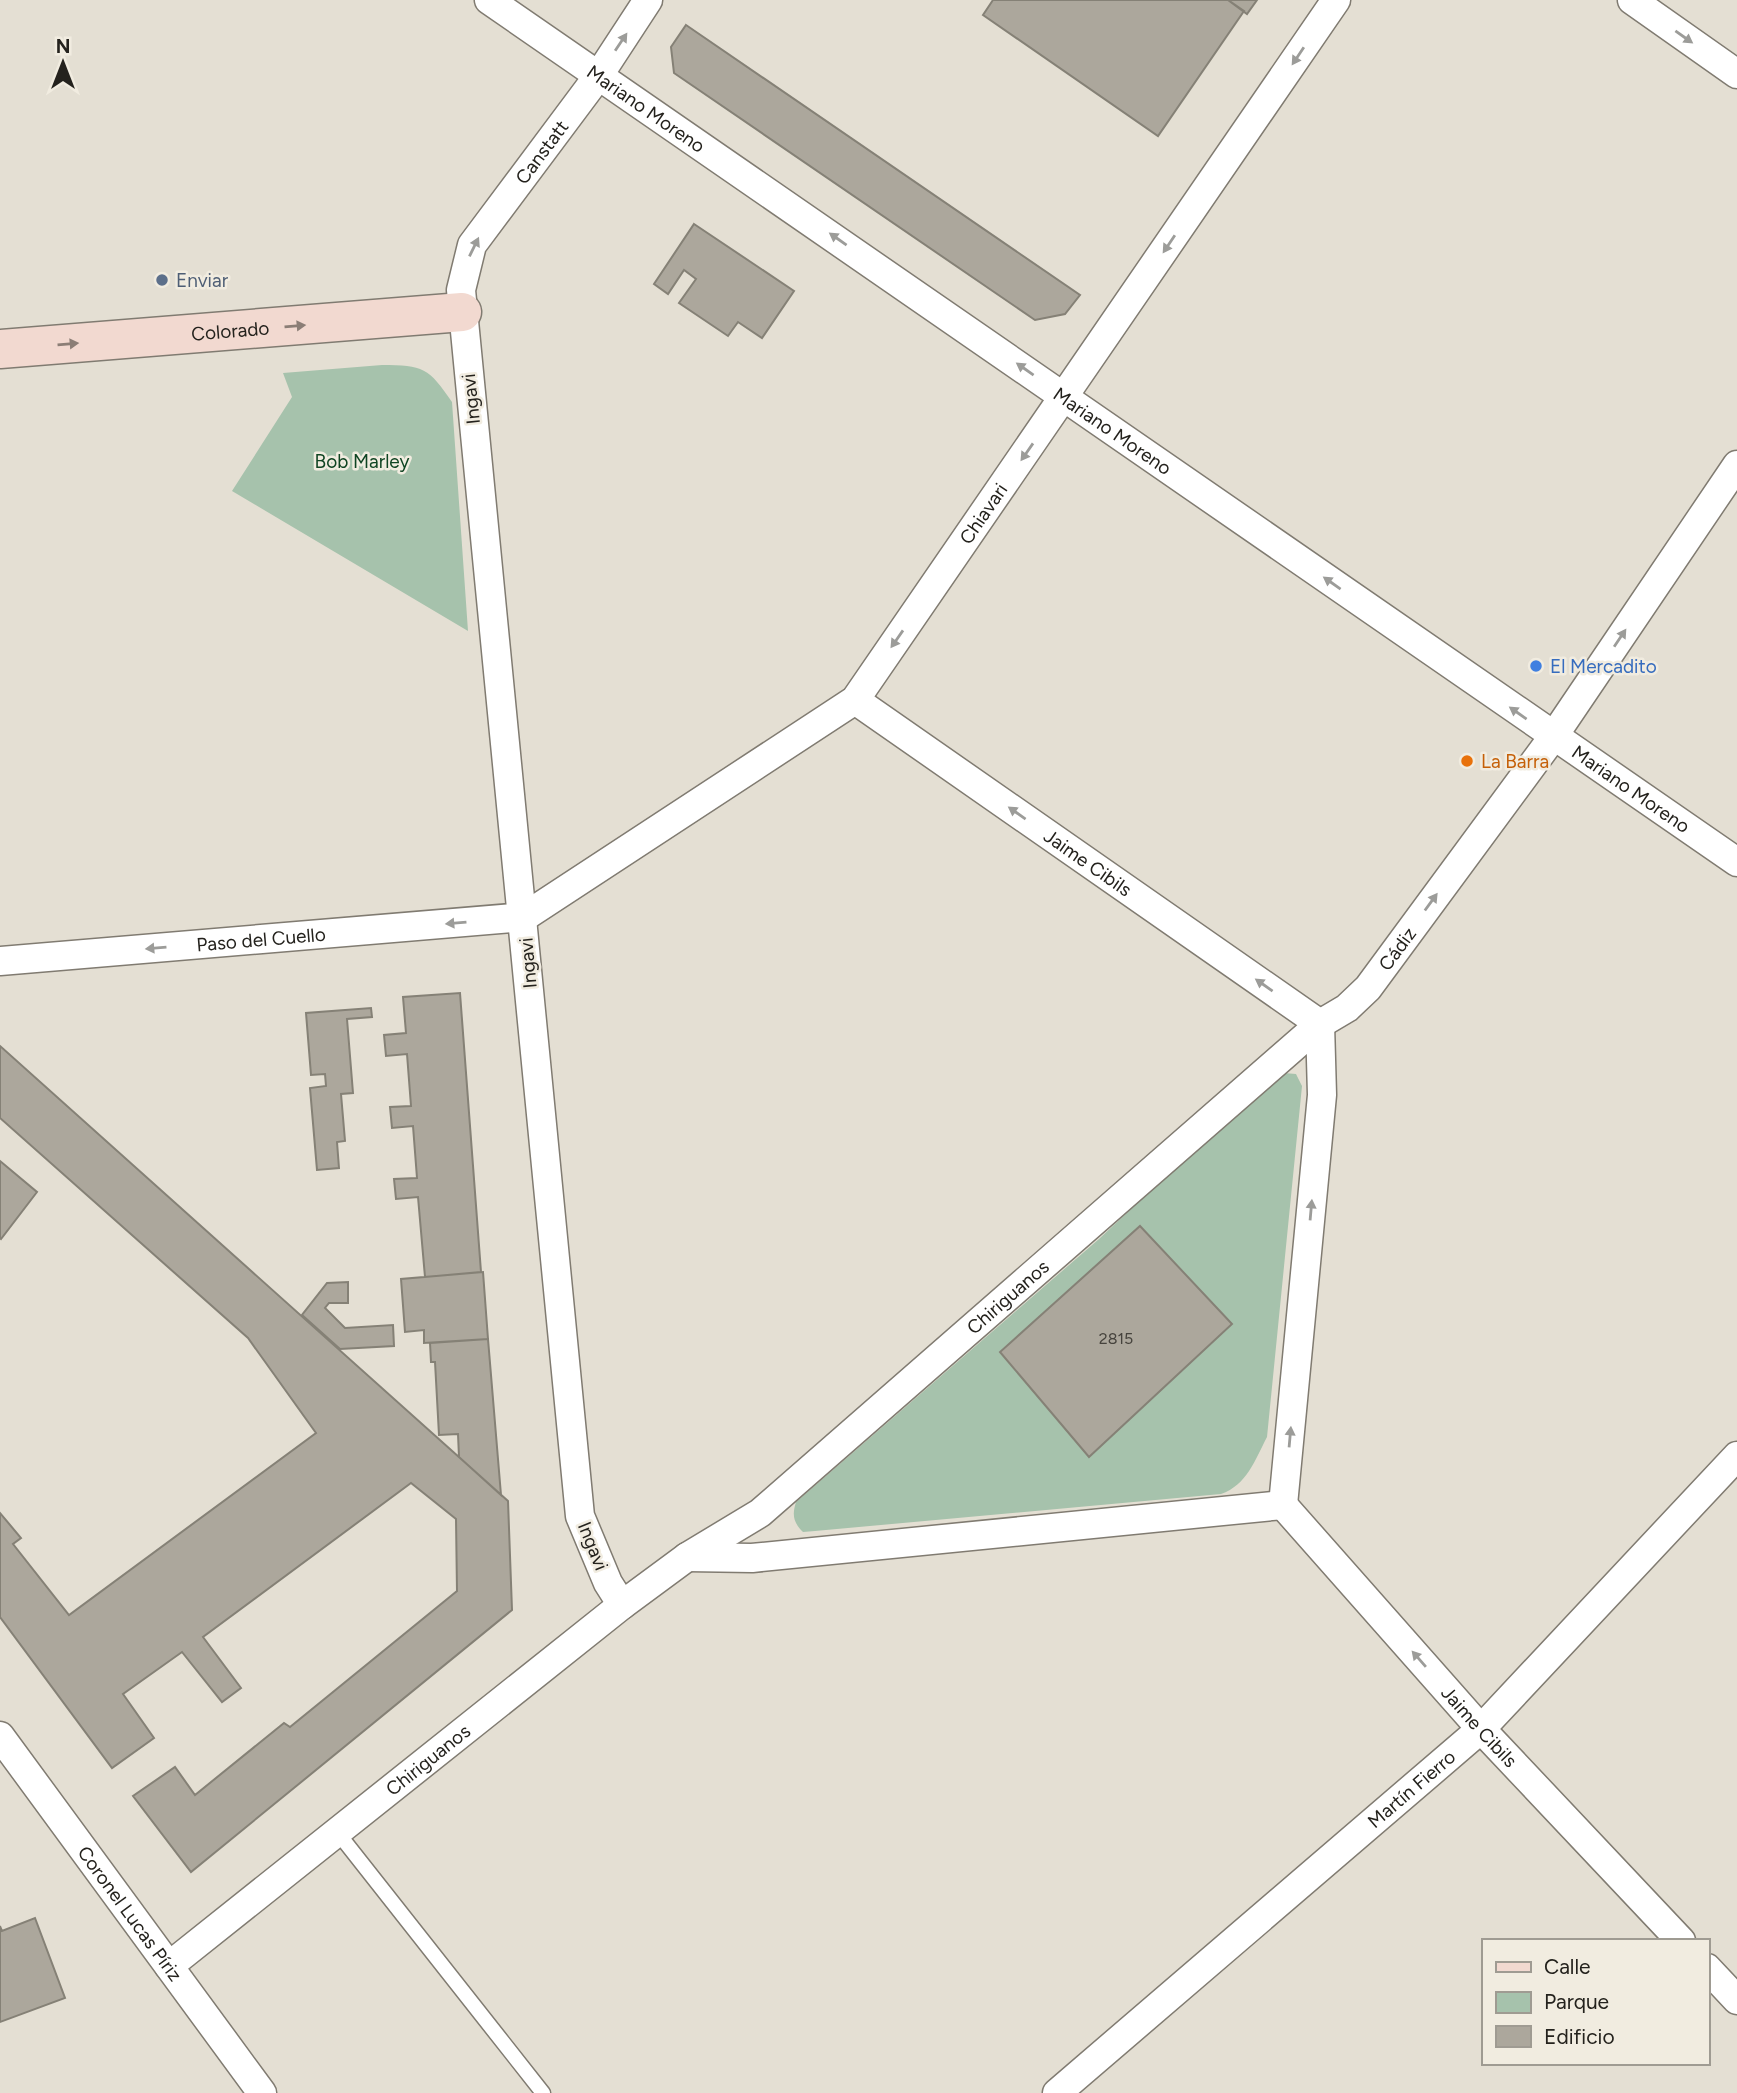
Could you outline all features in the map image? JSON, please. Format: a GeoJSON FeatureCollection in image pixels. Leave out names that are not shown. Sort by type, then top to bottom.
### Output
{"type":"FeatureCollection","features":[{"type":"Feature","properties":{"kind":"street","name":"Mariano Moreno"},"geometry":{"type":"LineString","coordinates":[[489,0],[1737,862]]}},
{"type":"Feature","properties":{"kind":"street","name":"Canstatt"},"geometry":{"type":"LineString","coordinates":[[462,312],[461,290],[472,245],[598,75],[648,0]]}},
{"type":"Feature","properties":{"kind":"street","name":"Chiavari"},"geometry":{"type":"LineString","coordinates":[[524,917],[855,700],[1336,0]]}},
{"type":"Feature","properties":{"kind":"street"},"geometry":{"type":"LineString","coordinates":[[1632,0],[1737,74]]}},
{"type":"Feature","properties":{"kind":"street","name":"Colorado"},"geometry":{"type":"LineString","coordinates":[[0,349],[462,312]]}},
{"type":"Feature","properties":{"kind":"street","name":"Ingavi"},"geometry":{"type":"LineString","coordinates":[[462,312],[524,917],[580,1516],[608,1583],[622,1605]]}},
{"type":"Feature","properties":{"kind":"street","name":"Cádiz"},"geometry":{"type":"LineString","coordinates":[[1320,1024],[1347,1008],[1368,988],[1553,737],[1737,465]]}},
{"type":"Feature","properties":{"kind":"street","name":"Jaime Cibils"},"geometry":{"type":"LineString","coordinates":[[855,700],[1320,1024]]}},
{"type":"Feature","properties":{"kind":"street","name":"Paso del Cuello"},"geometry":{"type":"LineString","coordinates":[[0,961],[524,917]]}},
{"type":"Feature","properties":{"kind":"street"},"geometry":{"type":"LineString","coordinates":[[687,1557],[752,1558],[1283,1504],[1322,1095],[1320,1024]]}},
{"type":"Feature","properties":{"kind":"street","name":"Chiriguanos"},"geometry":{"type":"LineString","coordinates":[[169,1966],[622,1605],[687,1557],[760,1513],[1320,1024]]}},
{"type":"Feature","properties":{"kind":"street","name":"Martín Fierro"},"geometry":{"type":"LineString","coordinates":[[1058,2093],[1480,1729],[1737,1456]]}},
{"type":"Feature","properties":{"kind":"street","name":"Jaime Cibils"},"geometry":{"type":"LineString","coordinates":[[1283,1504],[1480,1729],[1679,1939]]}},
{"type":"Feature","properties":{"kind":"street","name":"Coronel Lucas Píriz"},"geometry":{"type":"LineString","coordinates":[[0,1736],[262,2093]]}},
{"type":"Feature","properties":{"kind":"street"},"geometry":{"type":"LineString","coordinates":[[1709,1970],[1737,2000]]}},
{"type":"Feature","properties":{"kind":"lane"},"geometry":{"type":"LineString","coordinates":[[338,1833],[543,2093]]}},
{"type":"Feature","properties":{"kind":"green space","name":"Bob Marley"},"geometry":{"type":"Polygon","coordinates":[[[382,365],[407,366],[424,371],[431,375],[452,402],[468,631],[232,491],[292,397],[283,373],[382,365]]]}},
{"type":"Feature","properties":{"kind":"green space"},"geometry":{"type":"Polygon","coordinates":[[[1284,1073],[1296,1074],[1302,1086],[1267,1437],[1249,1471],[1237,1485],[1221,1494],[803,1532],[794,1518],[796,1502],[1099,1239],[1234,1112],[1284,1073]]]}},
{"type":"Feature","properties":{"kind":"building"},"geometry":{"type":"Polygon","coordinates":[[[993,0],[1228,0],[1244,11],[1158,136],[983,15],[993,0]]]}},
{"type":"Feature","properties":{"kind":"building"},"geometry":{"type":"Polygon","coordinates":[[[1228,0],[1257,0],[1247,14],[1228,0]]]}},
{"type":"Feature","properties":{"kind":"building"},"geometry":{"type":"Polygon","coordinates":[[[686,25],[1080,295],[1065,314],[1035,320],[674,73],[671,47],[686,25]]]}},
{"type":"Feature","properties":{"kind":"building"},"geometry":{"type":"Polygon","coordinates":[[[694,224],[794,291],[762,338],[738,322],[728,336],[679,303],[696,279],[684,270],[668,294],[654,284],[694,224]]]}},
{"type":"Feature","properties":{"kind":"building"},"geometry":{"type":"Polygon","coordinates":[[[460,993],[481,1272],[425,1277],[418,1197],[396,1199],[394,1179],[417,1178],[413,1126],[392,1128],[390,1107],[411,1106],[407,1054],[386,1056],[384,1035],[406,1033],[403,997],[460,993]]]}},
{"type":"Feature","properties":{"kind":"building"},"geometry":{"type":"Polygon","coordinates":[[[371,1008],[372,1017],[347,1019],[353,1093],[341,1094],[345,1141],[337,1142],[339,1168],[317,1170],[310,1088],[326,1086],[325,1074],[311,1075],[306,1013],[371,1008]]]}},
{"type":"Feature","properties":{"kind":"building"},"geometry":{"type":"Polygon","coordinates":[[[0,1046],[508,1501],[512,1610],[191,1872],[133,1796],[175,1767],[195,1795],[284,1723],[290,1727],[457,1591],[456,1519],[411,1483],[203,1637],[241,1688],[222,1702],[182,1652],[123,1694],[154,1738],[112,1768],[0,1617],[0,1513],[21,1538],[13,1544],[69,1615],[316,1433],[248,1338],[0,1118],[0,1046]]]}},
{"type":"Feature","properties":{"kind":"building"},"geometry":{"type":"Polygon","coordinates":[[[0,1161],[37,1192],[1,1239],[0,1238],[0,1161]]]}},
{"type":"Feature","properties":{"kind":"building"},"geometry":{"type":"Polygon","coordinates":[[[1140,1226],[1232,1324],[1089,1457],[1000,1352],[1140,1226]]]}},
{"type":"Feature","properties":{"kind":"building"},"geometry":{"type":"Polygon","coordinates":[[[483,1272],[488,1339],[424,1343],[424,1330],[405,1332],[401,1279],[483,1272]]]}},
{"type":"Feature","properties":{"kind":"building"},"geometry":{"type":"Polygon","coordinates":[[[348,1282],[348,1303],[329,1303],[325,1308],[345,1328],[393,1325],[394,1346],[340,1349],[302,1315],[327,1283],[348,1282]]]}},
{"type":"Feature","properties":{"kind":"building"},"geometry":{"type":"Polygon","coordinates":[[[488,1339],[501,1495],[459,1457],[458,1434],[439,1435],[435,1362],[431,1362],[430,1343],[488,1339]]]}},
{"type":"Feature","properties":{"kind":"building"},"geometry":{"type":"Polygon","coordinates":[[[35,1918],[65,1998],[0,2022],[0,1926],[2,1931],[35,1918]]]}},
{"type":"Feature","properties":{"kind":"place","name":"Enviar"},"geometry":{"type":"Point","coordinates":[162,280]}},
{"type":"Feature","properties":{"kind":"place","name":"El Mercadito"},"geometry":{"type":"Point","coordinates":[1536,666]}},
{"type":"Feature","properties":{"kind":"place","name":"La Barra"},"geometry":{"type":"Point","coordinates":[1467,761]}}]}
